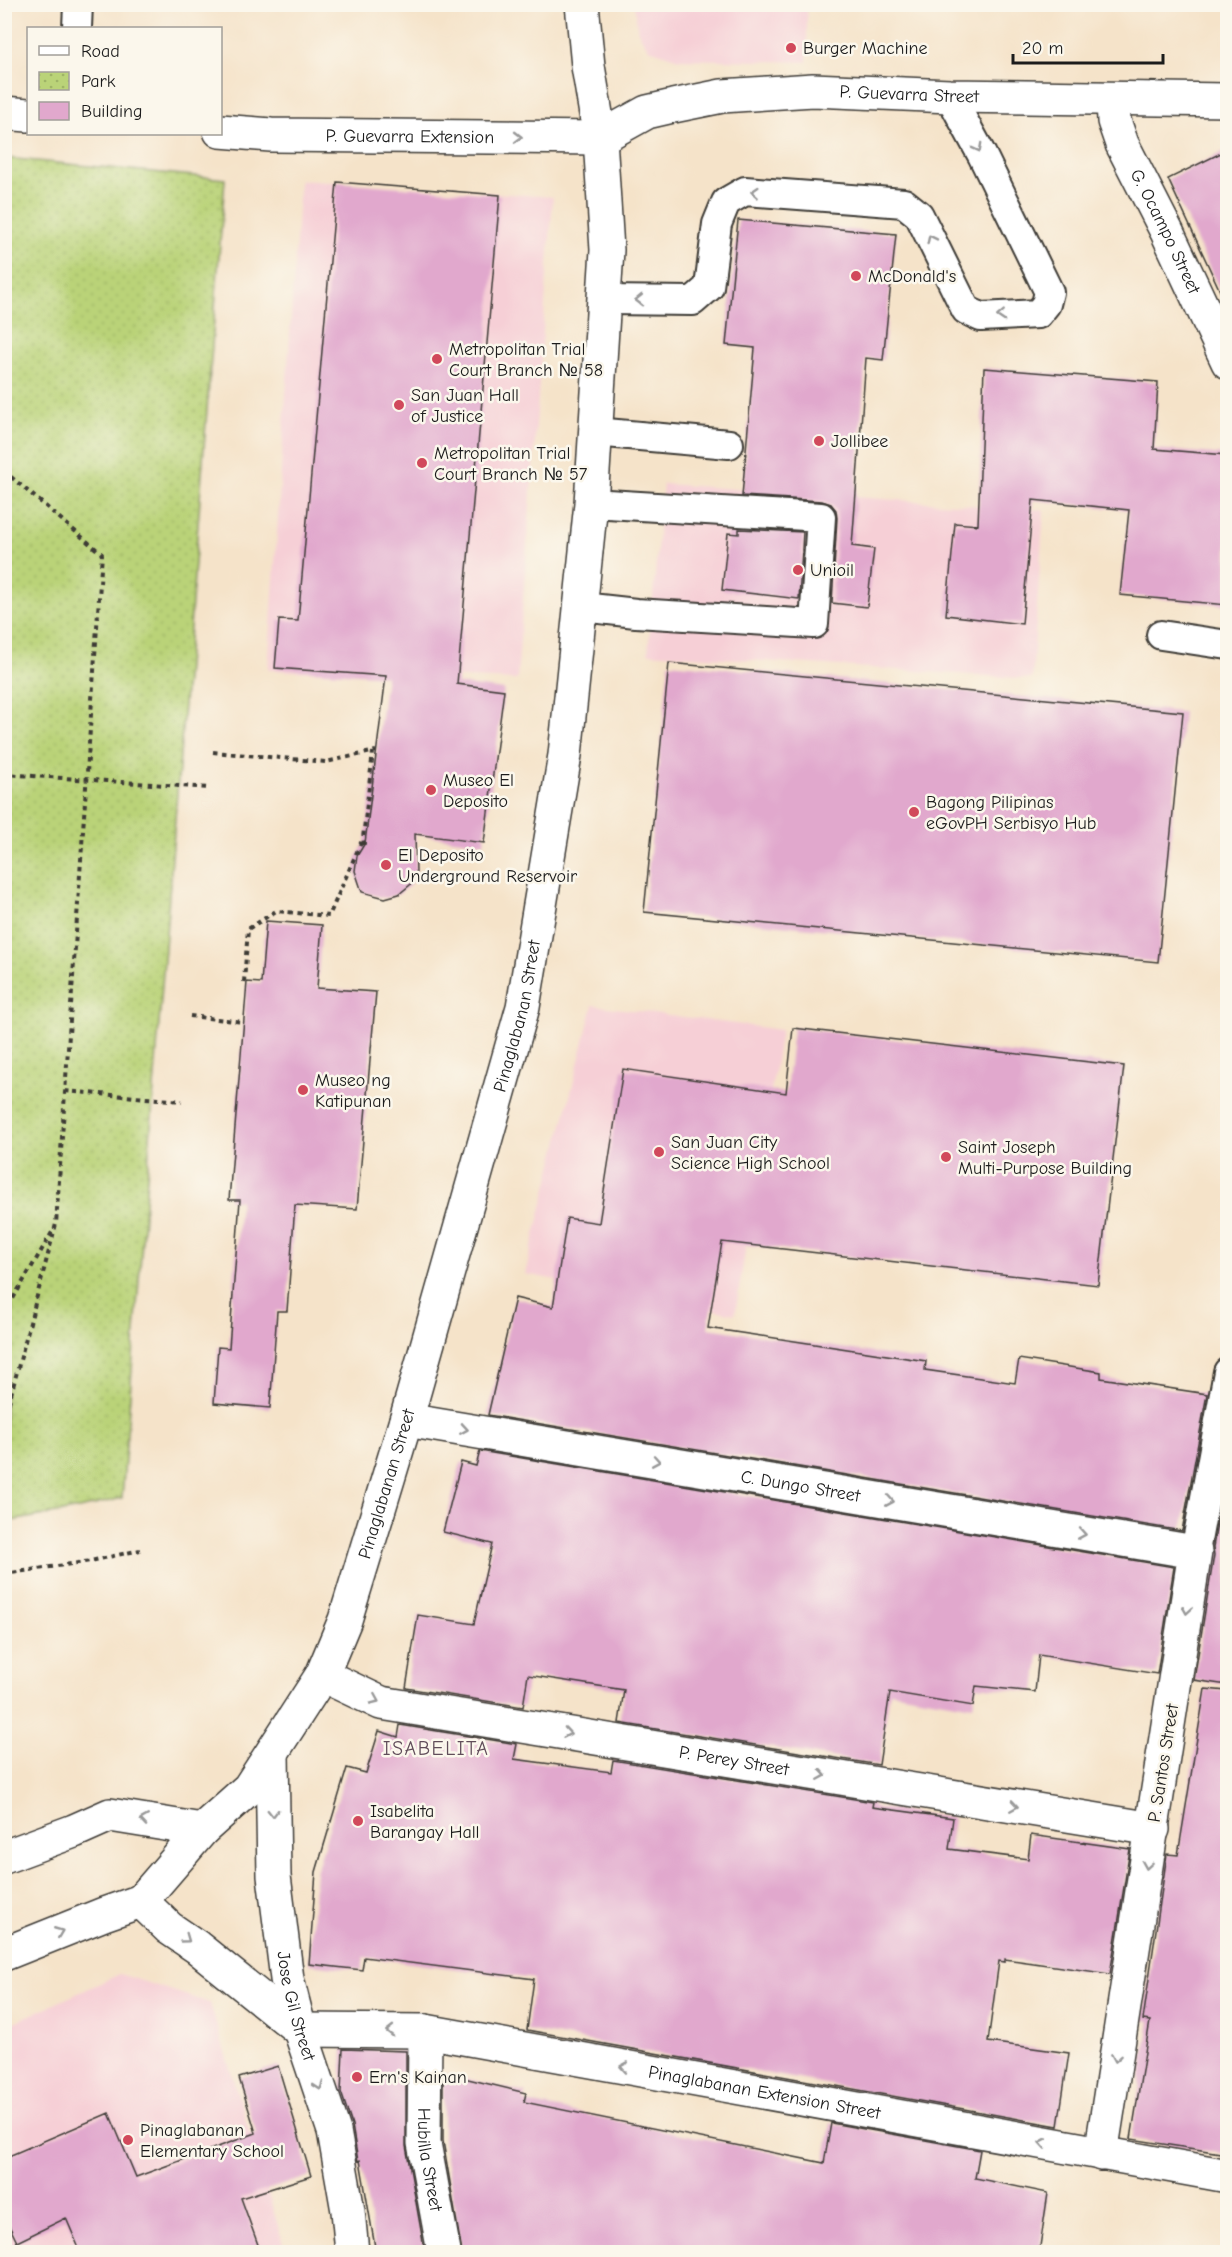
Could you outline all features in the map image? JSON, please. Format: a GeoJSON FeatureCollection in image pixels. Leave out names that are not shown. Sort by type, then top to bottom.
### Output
{"type":"FeatureCollection","features":[{"type":"Feature","properties":{"kind":"street","name":"Pinaglabanan Street"},"geometry":{"type":"LineString","coordinates":[[4,1954],[141,1901],[202,1830],[249,1788],[322,1675],[345,1620],[406,1420],[523,1007],[566,755],[591,503],[607,250],[600,138],[588,66],[582,4]]}},
{"type":"Feature","properties":{"kind":"street","name":"P. Guevarra Street"},"geometry":{"type":"LineString","coordinates":[[600,138],[647,112],[722,96],[813,90],[950,96],[1227,100]]}},
{"type":"Feature","properties":{"kind":"street","name":"G. Ocampo Street"},"geometry":{"type":"LineString","coordinates":[[1113,99],[1114,121],[1122,144],[1167,232],[1227,362]]}},
{"type":"Feature","properties":{"kind":"street"},"geometry":{"type":"LineString","coordinates":[[4,113],[27,115]]}},
{"type":"Feature","properties":{"kind":"street","name":"P. Guevarra Extension"},"geometry":{"type":"LineString","coordinates":[[222,131],[271,135],[600,138]]}},
{"type":"Feature","properties":{"kind":"street","name":"C. Dungo Street"},"geometry":{"type":"LineString","coordinates":[[406,1420],[1196,1552]]}},
{"type":"Feature","properties":{"kind":"street","name":"P. Santos Street"},"geometry":{"type":"LineString","coordinates":[[1101,2154],[1196,1552]]}},
{"type":"Feature","properties":{"kind":"street","name":"P. Perey Street"},"geometry":{"type":"LineString","coordinates":[[322,1675],[381,1703],[1153,1829]]}},
{"type":"Feature","properties":{"kind":"street","name":"Jose Gil Street"},"geometry":{"type":"LineString","coordinates":[[272,1754],[274,1876],[287,1979],[300,2030],[334,2131],[348,2211],[352,2253]]}},
{"type":"Feature","properties":{"kind":"street"},"geometry":{"type":"LineString","coordinates":[[4,1857],[110,1815],[202,1830]]}},
{"type":"Feature","properties":{"kind":"street"},"geometry":{"type":"LineString","coordinates":[[141,1901],[169,1928],[197,1947],[300,2030]]}},
{"type":"Feature","properties":{"kind":"street","name":"Pinaglabanan Extension Street"},"geometry":{"type":"LineString","coordinates":[[300,2030],[425,2031],[1227,2176]]}},
{"type":"Feature","properties":{"kind":"street","name":"Hubilla Street"},"geometry":{"type":"LineString","coordinates":[[425,2031],[424,2143],[444,2253]]}},
{"type":"Feature","properties":{"kind":"lane"},"geometry":{"type":"LineString","coordinates":[[77,27],[78,4]]}},
{"type":"Feature","properties":{"kind":"lane"},"geometry":{"type":"LineString","coordinates":[[605,300],[693,301],[709,287],[717,224],[726,202],[745,191],[904,203],[919,215],[966,310],[981,317],[1038,314],[1046,304],[1049,292],[982,155],[950,96]]}},
{"type":"Feature","properties":{"kind":"lane"},"geometry":{"type":"LineString","coordinates":[[595,432],[729,444]]}},
{"type":"Feature","properties":{"kind":"lane"},"geometry":{"type":"LineString","coordinates":[[582,607],[636,613],[814,624],[821,517],[591,503]]}},
{"type":"Feature","properties":{"kind":"lane"},"geometry":{"type":"LineString","coordinates":[[1161,634],[1227,645]]}},
{"type":"Feature","properties":{"kind":"lane","name":"P. Santos Street"},"geometry":{"type":"LineString","coordinates":[[1196,1552],[1227,1372]]}},
{"type":"Feature","properties":{"kind":"path"},"geometry":{"type":"LineString","coordinates":[[4,471],[102,554],[56,1224],[4,1421]]}},
{"type":"Feature","properties":{"kind":"path"},"geometry":{"type":"LineString","coordinates":[[213,752],[326,762],[375,751],[363,838],[329,916],[276,911],[248,929],[244,982]]}},
{"type":"Feature","properties":{"kind":"path"},"geometry":{"type":"LineString","coordinates":[[4,774],[210,788]]}},
{"type":"Feature","properties":{"kind":"path"},"geometry":{"type":"LineString","coordinates":[[363,838],[364,845]]}},
{"type":"Feature","properties":{"kind":"path"},"geometry":{"type":"LineString","coordinates":[[190,1016],[244,1022]]}},
{"type":"Feature","properties":{"kind":"path"},"geometry":{"type":"LineString","coordinates":[[65,1091],[182,1101]]}},
{"type":"Feature","properties":{"kind":"path"},"geometry":{"type":"LineString","coordinates":[[4,1314],[56,1224]]}},
{"type":"Feature","properties":{"kind":"path"},"geometry":{"type":"LineString","coordinates":[[4,1575],[91,1562],[140,1550]]}},
{"type":"Feature","properties":{"kind":"shaded area"},"geometry":{"type":"Polygon","coordinates":[[[634,5],[807,5],[807,62],[679,59],[649,49],[638,32],[634,5]]]}},
{"type":"Feature","properties":{"kind":"shaded area","name":"San Juan Hall of Justice"},"geometry":{"type":"Polygon","coordinates":[[[300,180],[553,197],[517,680],[268,670],[300,180]]]}},
{"type":"Feature","properties":{"kind":"shaded area"},"geometry":{"type":"Polygon","coordinates":[[[663,484],[1044,510],[1032,679],[648,653],[663,484]]]}},
{"type":"Feature","properties":{"kind":"shaded area","name":"San Juan City Science High School"},"geometry":{"type":"Polygon","coordinates":[[[593,1005],[781,1030],[735,1314],[525,1274],[593,1005]]]}},
{"type":"Feature","properties":{"kind":"shaded area","name":"Pinaglabanan Elementary School"},"geometry":{"type":"Polygon","coordinates":[[[120,1974],[210,2003],[286,2252],[5,2252],[4,2027],[120,1974]]]}},
{"type":"Feature","properties":{"kind":"green space"},"geometry":{"type":"Polygon","coordinates":[[[5,158],[225,179],[122,1498],[79,1509],[5,1522],[5,158]]]}},
{"type":"Feature","properties":{"kind":"building"},"geometry":{"type":"Polygon","coordinates":[[[1227,150],[1227,306],[1168,179],[1227,150]]]}},
{"type":"Feature","properties":{"kind":"building","name":"San Juan Hall of Justice"},"geometry":{"type":"Polygon","coordinates":[[[337,182],[500,195],[457,684],[504,690],[484,843],[415,834],[416,873],[410,885],[399,894],[385,898],[362,892],[355,871],[357,856],[365,843],[386,676],[275,668],[279,620],[298,621],[337,182]]]}},
{"type":"Feature","properties":{"kind":"building"},"geometry":{"type":"Polygon","coordinates":[[[738,220],[896,234],[883,360],[866,358],[852,546],[874,549],[867,607],[832,603],[837,518],[836,510],[831,504],[822,501],[742,496],[755,348],[726,345],[738,220]]]}},
{"type":"Feature","properties":{"kind":"building"},"geometry":{"type":"Polygon","coordinates":[[[984,368],[1158,382],[1154,449],[1227,455],[1227,605],[1120,595],[1129,510],[1033,500],[1022,624],[946,615],[955,523],[978,525],[984,368]]]}},
{"type":"Feature","properties":{"kind":"building"},"geometry":{"type":"Polygon","coordinates":[[[739,529],[803,532],[799,599],[722,590],[728,533],[739,534],[739,529]]]}},
{"type":"Feature","properties":{"kind":"building"},"geometry":{"type":"Polygon","coordinates":[[[669,663],[1183,712],[1158,962],[644,912],[669,663]]]}},
{"type":"Feature","properties":{"kind":"building","name":"Museo ng Katipunan"},"geometry":{"type":"Polygon","coordinates":[[[266,921],[322,925],[317,988],[376,992],[357,1209],[295,1205],[287,1311],[277,1311],[270,1408],[214,1403],[218,1347],[229,1348],[240,1200],[229,1200],[247,982],[261,983],[266,921]]]}},
{"type":"Feature","properties":{"kind":"building"},"geometry":{"type":"Polygon","coordinates":[[[793,1028],[1124,1066],[1098,1285],[722,1242],[708,1328],[926,1361],[925,1370],[1015,1383],[1019,1359],[1101,1372],[1101,1378],[1207,1394],[1182,1531],[488,1415],[515,1298],[553,1307],[567,1218],[599,1223],[623,1069],[786,1093],[793,1028]]]}},
{"type":"Feature","properties":{"kind":"building"},"geometry":{"type":"Polygon","coordinates":[[[480,1451],[1174,1567],[1157,1674],[1039,1655],[1035,1692],[976,1686],[973,1706],[890,1692],[879,1765],[619,1723],[624,1690],[528,1675],[523,1707],[406,1688],[418,1615],[474,1624],[492,1544],[443,1532],[461,1462],[476,1466],[480,1451]]]}},
{"type":"Feature","properties":{"kind":"building"},"geometry":{"type":"Polygon","coordinates":[[[1227,1466],[1227,1685],[1194,1680],[1227,1466]]]}},
{"type":"Feature","properties":{"kind":"building"},"geometry":{"type":"Polygon","coordinates":[[[1205,1689],[1227,1691],[1227,2154],[1131,2139],[1150,2021],[1143,2020],[1167,1854],[1178,1855],[1205,1689]]]}},
{"type":"Feature","properties":{"kind":"building"},"geometry":{"type":"Polygon","coordinates":[[[400,1725],[517,1744],[514,1759],[611,1772],[613,1760],[873,1802],[872,1807],[953,1818],[949,1849],[1028,1859],[1031,1835],[1130,1849],[1110,1974],[1005,1959],[1005,1962],[999,1961],[988,2042],[1069,2053],[1058,2126],[527,2030],[534,1979],[364,1957],[362,1970],[309,1964],[316,1872],[347,1768],[366,1773],[379,1731],[398,1737],[400,1725]]]}},
{"type":"Feature","properties":{"kind":"building"},"geometry":{"type":"Polygon","coordinates":[[[343,2049],[406,2051],[406,2146],[425,2253],[376,2253],[360,2160],[358,2161],[352,2125],[341,2092],[343,2049]]]}},
{"type":"Feature","properties":{"kind":"building"},"geometry":{"type":"Polygon","coordinates":[[[278,2066],[311,2176],[241,2198],[261,2253],[81,2253],[66,2218],[17,2242],[4,2215],[4,2158],[109,2113],[136,2177],[256,2133],[239,2078],[278,2066]]]}},
{"type":"Feature","properties":{"kind":"building"},"geometry":{"type":"Polygon","coordinates":[[[443,2073],[526,2093],[524,2102],[824,2163],[831,2123],[980,2150],[975,2178],[1048,2193],[1039,2253],[462,2253],[443,2141],[443,2073]]]}},
{"type":"Feature","properties":{"kind":"place","name":"Burger Machine"},"geometry":{"type":"Point","coordinates":[791,48]}},
{"type":"Feature","properties":{"kind":"place","name":"McDonald's"},"geometry":{"type":"Point","coordinates":[856,276]}},
{"type":"Feature","properties":{"kind":"place","name":"Metropolitan Trial Court Branch № 58"},"geometry":{"type":"Point","coordinates":[437,359]}},
{"type":"Feature","properties":{"kind":"place","name":"San Juan Hall of Justice"},"geometry":{"type":"Point","coordinates":[399,405]}},
{"type":"Feature","properties":{"kind":"place","name":"Jollibee"},"geometry":{"type":"Point","coordinates":[819,441]}},
{"type":"Feature","properties":{"kind":"place","name":"Metropolitan Trial Court Branch № 57"},"geometry":{"type":"Point","coordinates":[422,463]}},
{"type":"Feature","properties":{"kind":"place","name":"Unioil"},"geometry":{"type":"Point","coordinates":[798,570]}},
{"type":"Feature","properties":{"kind":"place","name":"Museo El Deposito"},"geometry":{"type":"Point","coordinates":[431,790]}},
{"type":"Feature","properties":{"kind":"place","name":"Bagong Pilipinas eGovPH Serbisyo Hub"},"geometry":{"type":"Point","coordinates":[914,812]}},
{"type":"Feature","properties":{"kind":"place","name":"El Deposito Underground Reservoir"},"geometry":{"type":"Point","coordinates":[386,865]}},
{"type":"Feature","properties":{"kind":"place","name":"Museo ng Katipunan"},"geometry":{"type":"Point","coordinates":[303,1090]}},
{"type":"Feature","properties":{"kind":"place","name":"San Juan City Science High School"},"geometry":{"type":"Point","coordinates":[659,1152]}},
{"type":"Feature","properties":{"kind":"place","name":"Saint Joseph Multi-Purpose Building"},"geometry":{"type":"Point","coordinates":[946,1157]}},
{"type":"Feature","properties":{"kind":"place","name":"Isabelita Barangay Hall"},"geometry":{"type":"Point","coordinates":[358,1821]}},
{"type":"Feature","properties":{"kind":"place","name":"Ern's Kainan"},"geometry":{"type":"Point","coordinates":[357,2077]}},
{"type":"Feature","properties":{"kind":"place","name":"Pinaglabanan Elementary School"},"geometry":{"type":"Point","coordinates":[128,2140]}},
{"type":"Feature","properties":{"kind":"district","name":"ISABELITA"},"geometry":{"type":"Point","coordinates":[436,1748]}}]}
